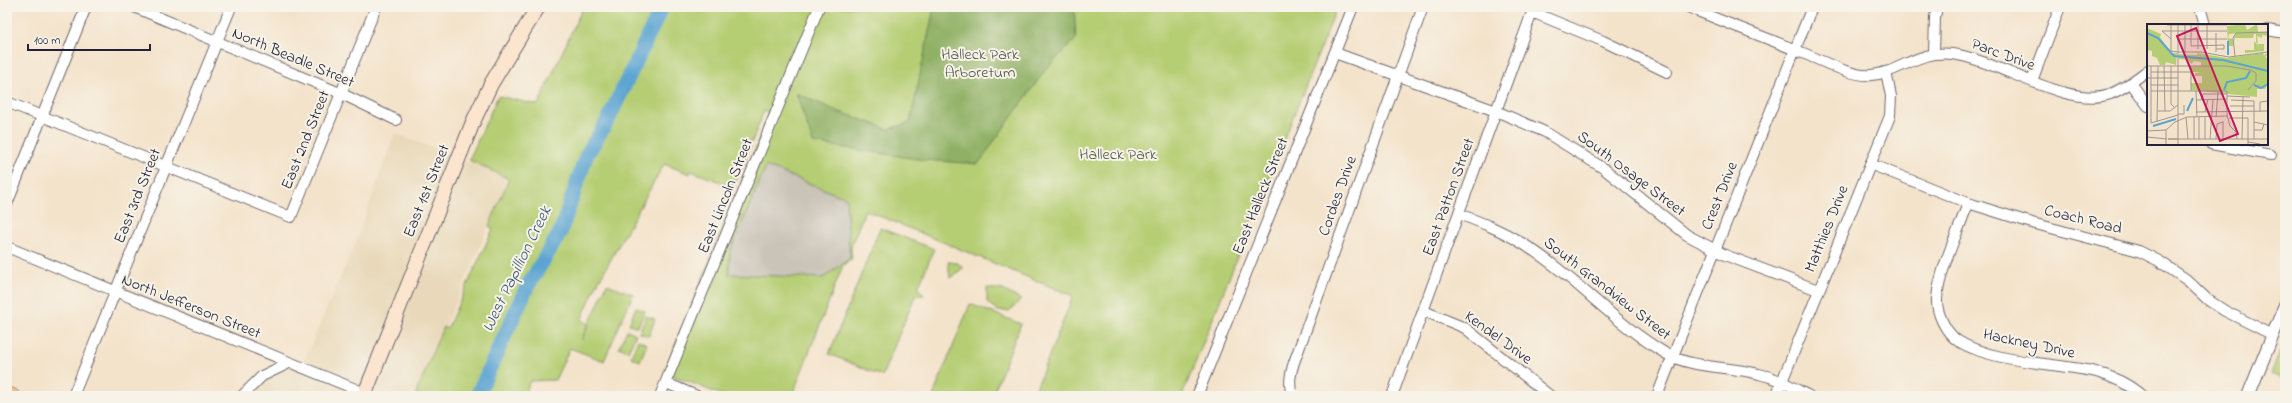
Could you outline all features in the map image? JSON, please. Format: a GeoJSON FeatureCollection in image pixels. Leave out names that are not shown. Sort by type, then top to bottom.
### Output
{"type":"FeatureCollection","features":[{"type":"Feature","properties":{"kind":"main road","name":"East 1st Street"},"geometry":{"type":"LineString","coordinates":[[364,394],[473,122],[491,84],[538,7]]}},
{"type":"Feature","properties":{"kind":"main road"},"geometry":{"type":"LineString","coordinates":[[7,394],[12,396]]}},
{"type":"Feature","properties":{"kind":"street"},"geometry":{"type":"LineString","coordinates":[[7,204],[86,7]]}},
{"type":"Feature","properties":{"kind":"street","name":"North Beadle Street"},"geometry":{"type":"LineString","coordinates":[[134,7],[340,93],[396,120]]}},
{"type":"Feature","properties":{"kind":"street","name":"East 3rd Street"},"geometry":{"type":"LineString","coordinates":[[73,396],[231,7]]}},
{"type":"Feature","properties":{"kind":"street","name":"East 2nd Street"},"geometry":{"type":"LineString","coordinates":[[166,166],[291,217],[376,7]]}},
{"type":"Feature","properties":{"kind":"street","name":"East Lincoln Street"},"geometry":{"type":"LineString","coordinates":[[660,396],[819,7]]}},
{"type":"Feature","properties":{"kind":"street","name":"East Halleck Street"},"geometry":{"type":"LineString","coordinates":[[1198,396],[1353,7]]}},
{"type":"Feature","properties":{"kind":"street","name":"Cordes Drive"},"geometry":{"type":"LineString","coordinates":[[1292,396],[1289,387],[1290,373],[1423,7]]}},
{"type":"Feature","properties":{"kind":"street","name":"Parc Drive"},"geometry":{"type":"LineString","coordinates":[[1688,7],[1855,73],[1870,75],[1886,72],[1904,63],[1934,54],[1968,57],[1991,63],[2065,94],[2088,98],[2109,94],[2131,83],[2147,71]]}},
{"type":"Feature","properties":{"kind":"street","name":"Crest Drive"},"geometry":{"type":"LineString","coordinates":[[1657,396],[1812,7]]}},
{"type":"Feature","properties":{"kind":"street"},"geometry":{"type":"LineString","coordinates":[[1934,54],[1935,17],[1937,7]]}},
{"type":"Feature","properties":{"kind":"street"},"geometry":{"type":"LineString","coordinates":[[2032,81],[2060,7]]}},
{"type":"Feature","properties":{"kind":"street"},"geometry":{"type":"LineString","coordinates":[[2200,7],[2205,24]]}},
{"type":"Feature","properties":{"kind":"street"},"geometry":{"type":"LineString","coordinates":[[1533,10],[1603,41],[1667,72]]}},
{"type":"Feature","properties":{"kind":"street","name":"East Patton Street"},"geometry":{"type":"LineString","coordinates":[[1392,396],[1533,10]]}},
{"type":"Feature","properties":{"kind":"street"},"geometry":{"type":"LineString","coordinates":[[2268,30],[2285,33]]}},
{"type":"Feature","properties":{"kind":"street","name":"South Osage Street"},"geometry":{"type":"LineString","coordinates":[[1334,53],[1496,111],[1545,132],[1576,149],[1687,235],[1714,250],[1818,290]]}},
{"type":"Feature","properties":{"kind":"street","name":"Matthies Drive"},"geometry":{"type":"LineString","coordinates":[[1776,396],[1890,116],[1891,96],[1886,72]]}},
{"type":"Feature","properties":{"kind":"street"},"geometry":{"type":"LineString","coordinates":[[2131,83],[2147,105]]}},
{"type":"Feature","properties":{"kind":"street"},"geometry":{"type":"LineString","coordinates":[[7,102],[166,166]]}},
{"type":"Feature","properties":{"kind":"street"},"geometry":{"type":"LineString","coordinates":[[2216,145],[2271,155]]}},
{"type":"Feature","properties":{"kind":"street","name":"Coach Road"},"geometry":{"type":"LineString","coordinates":[[1870,164],[1968,204],[2032,223],[2139,251],[2159,261],[2187,280],[2208,300],[2225,311],[2273,335]]}},
{"type":"Feature","properties":{"kind":"street","name":"Hackney Drive"},"geometry":{"type":"LineString","coordinates":[[1968,204],[1940,283],[1937,300],[1944,325],[1957,340],[1974,348],[2005,357],[2097,372],[2121,382],[2142,396]]}},
{"type":"Feature","properties":{"kind":"street","name":"South Grandview Street"},"geometry":{"type":"LineString","coordinates":[[1459,214],[1494,228],[1521,242],[1618,320],[1672,356],[1707,366],[1758,373],[1782,381],[1809,396]]}},
{"type":"Feature","properties":{"kind":"street","name":"North Jefferson Street"},"geometry":{"type":"LineString","coordinates":[[7,247],[364,394]]}},
{"type":"Feature","properties":{"kind":"street"},"geometry":{"type":"LineString","coordinates":[[2248,396],[2285,305]]}},
{"type":"Feature","properties":{"kind":"street","name":"Kendel Drive"},"geometry":{"type":"LineString","coordinates":[[1424,310],[1465,328],[1550,396]]}},
{"type":"Feature","properties":{"kind":"street"},"geometry":{"type":"LineString","coordinates":[[262,376],[271,356]]}},
{"type":"Feature","properties":{"kind":"street"},"geometry":{"type":"LineString","coordinates":[[242,396],[262,376],[289,363]]}},
{"type":"Feature","properties":{"kind":"street"},"geometry":{"type":"LineString","coordinates":[[666,383],[697,396]]}},
{"type":"Feature","properties":{"kind":"shaded area"},"geometry":{"type":"Polygon","coordinates":[[[395,133],[509,178],[416,396],[245,396],[276,362],[300,370],[357,239],[395,133]]]}},
{"type":"Feature","properties":{"kind":"shaded area"},"geometry":{"type":"Polygon","coordinates":[[[766,165],[846,198],[850,258],[823,278],[729,274],[730,252],[766,165]]]}},
{"type":"Feature","properties":{"kind":"green space","name":"Halleck Park"},"geometry":{"type":"Polygon","coordinates":[[[583,7],[1337,7],[1182,396],[1033,396],[1073,296],[865,210],[851,247],[852,259],[843,265],[792,396],[724,396],[664,372],[770,113],[764,111],[734,187],[691,171],[690,174],[664,164],[596,286],[581,320],[588,323],[582,340],[607,284],[633,294],[604,361],[570,348],[555,380],[530,381],[524,396],[415,396],[443,327],[447,329],[493,229],[489,226],[509,179],[469,160],[498,96],[538,105],[583,7]],[[766,166],[730,252],[729,274],[823,278],[850,258],[846,198],[766,166]]]}},
{"type":"Feature","properties":{"kind":"green space","name":"Halleck Park Arboretum"},"geometry":{"type":"Polygon","coordinates":[[[934,7],[1074,7],[1076,39],[1046,69],[978,164],[924,160],[813,143],[796,93],[837,111],[888,129],[910,123],[934,7]]]}},
{"type":"Feature","properties":{"kind":"green space"},"geometry":{"type":"Polygon","coordinates":[[[880,228],[934,249],[918,288],[924,295],[915,296],[882,376],[829,354],[880,228]]]}},
{"type":"Feature","properties":{"kind":"green space"},"geometry":{"type":"Polygon","coordinates":[[[948,262],[958,263],[963,268],[950,278],[948,262]]]}},
{"type":"Feature","properties":{"kind":"green space"},"geometry":{"type":"Polygon","coordinates":[[[987,288],[1003,290],[1021,300],[1009,311],[998,311],[987,302],[987,288]]]}},
{"type":"Feature","properties":{"kind":"green space"},"geometry":{"type":"Polygon","coordinates":[[[970,304],[1021,324],[992,396],[933,396],[970,304]]]}},
{"type":"Feature","properties":{"kind":"green space"},"geometry":{"type":"Polygon","coordinates":[[[636,307],[645,311],[638,327],[629,324],[636,307]]]}},
{"type":"Feature","properties":{"kind":"green space"},"geometry":{"type":"Polygon","coordinates":[[[646,316],[655,319],[649,336],[639,333],[646,316]]]}},
{"type":"Feature","properties":{"kind":"green space"},"geometry":{"type":"Polygon","coordinates":[[[627,330],[636,334],[628,351],[619,347],[627,330]]]}},
{"type":"Feature","properties":{"kind":"green space"},"geometry":{"type":"Polygon","coordinates":[[[2285,338],[2285,380],[2271,374],[2285,338]]]}},
{"type":"Feature","properties":{"kind":"green space"},"geometry":{"type":"Polygon","coordinates":[[[638,340],[647,344],[640,361],[631,357],[638,340]]]}},
{"type":"Feature","properties":{"kind":"waterway","name":"West Papillion Creek"},"geometry":{"type":"LineString","coordinates":[[477,396],[527,287],[560,233],[587,154],[608,120],[662,7]]}}]}
